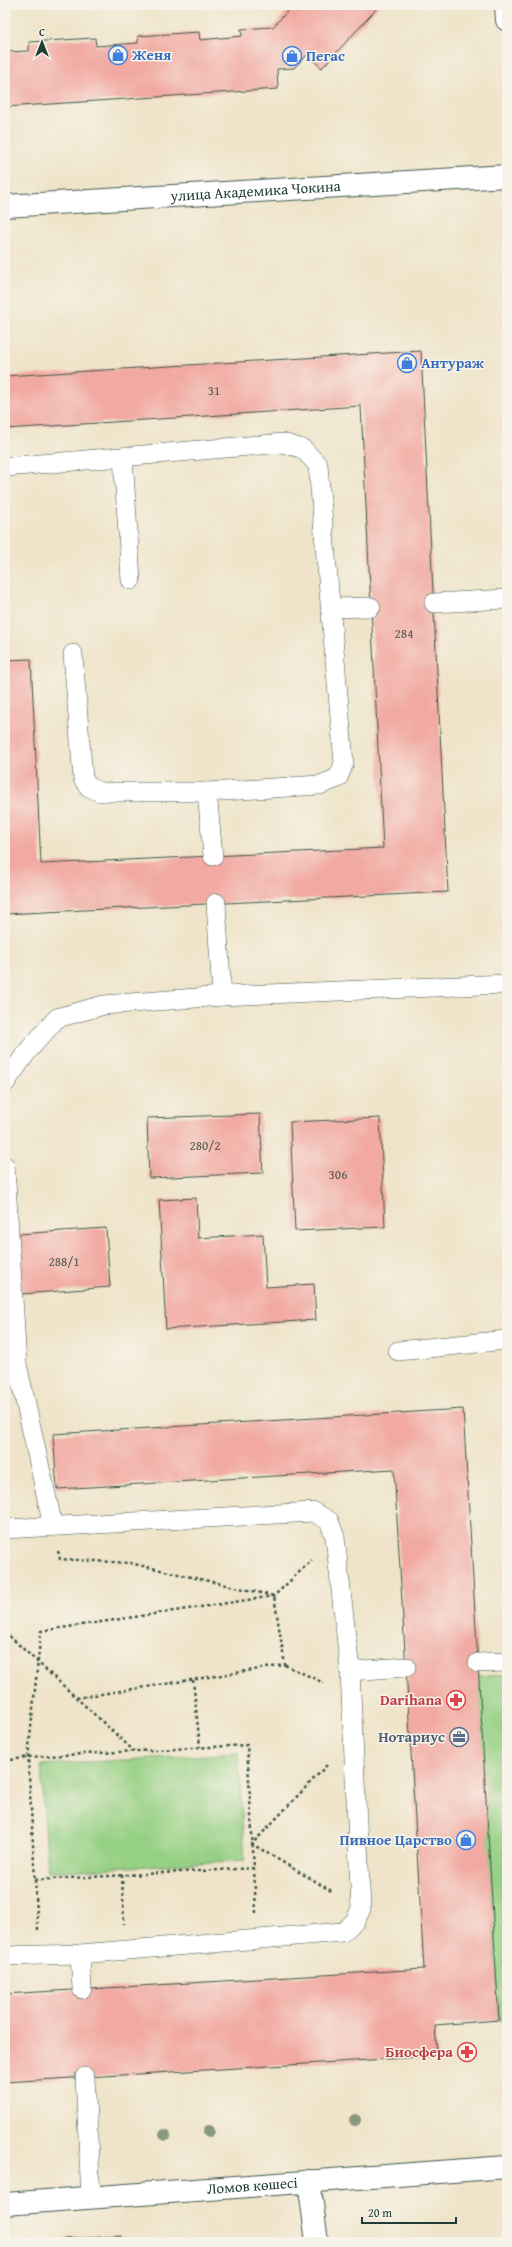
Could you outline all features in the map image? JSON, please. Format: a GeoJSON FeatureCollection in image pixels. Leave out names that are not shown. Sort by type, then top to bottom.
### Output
{"type":"FeatureCollection","features":[{"type":"Feature","properties":{"kind":"main road"},"geometry":{"type":"LineString","coordinates":[[506,5],[507,20]]}},
{"type":"Feature","properties":{"kind":"main road","name":"улица Академика Чокина"},"geometry":{"type":"LineString","coordinates":[[5,206],[507,176]]}},
{"type":"Feature","properties":{"kind":"main road","name":"Ломов көшесі"},"geometry":{"type":"LineString","coordinates":[[5,2204],[505,2168]]}},
{"type":"Feature","properties":{"kind":"main road"},"geometry":{"type":"LineString","coordinates":[[309,2181],[317,2242]]}},
{"type":"Feature","properties":{"kind":"lane"},"geometry":{"type":"LineString","coordinates":[[5,467],[283,443],[303,449],[318,465],[344,763],[338,778],[320,785],[207,792],[100,792],[89,787],[83,779],[73,654]]}},
{"type":"Feature","properties":{"kind":"lane"},"geometry":{"type":"LineString","coordinates":[[123,457],[131,580]]}},
{"type":"Feature","properties":{"kind":"lane"},"geometry":{"type":"LineString","coordinates":[[434,603],[507,599]]}},
{"type":"Feature","properties":{"kind":"lane"},"geometry":{"type":"LineString","coordinates":[[331,608],[371,607]]}},
{"type":"Feature","properties":{"kind":"lane"},"geometry":{"type":"LineString","coordinates":[[207,792],[213,856]]}},
{"type":"Feature","properties":{"kind":"lane"},"geometry":{"type":"LineString","coordinates":[[216,903],[222,996]]}},
{"type":"Feature","properties":{"kind":"lane"},"geometry":{"type":"LineString","coordinates":[[5,1082],[57,1018],[104,1005],[222,996],[507,984]]}},
{"type":"Feature","properties":{"kind":"lane"},"geometry":{"type":"LineString","coordinates":[[5,1166],[17,1364],[53,1526]]}},
{"type":"Feature","properties":{"kind":"lane"},"geometry":{"type":"LineString","coordinates":[[398,1351],[507,1340]]}},
{"type":"Feature","properties":{"kind":"lane"},"geometry":{"type":"LineString","coordinates":[[5,1528],[314,1512],[329,1521],[335,1537],[350,1671],[361,1909],[355,1921],[343,1932],[80,1954],[5,1956]]}},
{"type":"Feature","properties":{"kind":"lane"},"geometry":{"type":"LineString","coordinates":[[478,1662],[507,1662]]}},
{"type":"Feature","properties":{"kind":"lane"},"geometry":{"type":"LineString","coordinates":[[350,1671],[406,1667]]}},
{"type":"Feature","properties":{"kind":"lane"},"geometry":{"type":"LineString","coordinates":[[80,1954],[82,1989]]}},
{"type":"Feature","properties":{"kind":"lane"},"geometry":{"type":"LineString","coordinates":[[85,2077],[91,2198]]}},
{"type":"Feature","properties":{"kind":"path"},"geometry":{"type":"LineString","coordinates":[[53,1526],[60,1559],[130,1563],[274,1596]]}},
{"type":"Feature","properties":{"kind":"path"},"geometry":{"type":"LineString","coordinates":[[39,1955],[28,1757],[41,1631],[274,1596],[335,1537]]}},
{"type":"Feature","properties":{"kind":"path"},"geometry":{"type":"LineString","coordinates":[[274,1596],[285,1665]]}},
{"type":"Feature","properties":{"kind":"path"},"geometry":{"type":"LineString","coordinates":[[5,1632],[134,1751]]}},
{"type":"Feature","properties":{"kind":"path"},"geometry":{"type":"LineString","coordinates":[[76,1698],[285,1665],[351,1696]]}},
{"type":"Feature","properties":{"kind":"path"},"geometry":{"type":"LineString","coordinates":[[193,1680],[200,1747]]}},
{"type":"Feature","properties":{"kind":"path"},"geometry":{"type":"LineString","coordinates":[[252,1844],[353,1738]]}},
{"type":"Feature","properties":{"kind":"path"},"geometry":{"type":"LineString","coordinates":[[5,1761],[28,1757],[247,1745],[258,1939]]}},
{"type":"Feature","properties":{"kind":"path"},"geometry":{"type":"LineString","coordinates":[[252,1844],[361,1909]]}},
{"type":"Feature","properties":{"kind":"path"},"geometry":{"type":"LineString","coordinates":[[35,1880],[254,1868]]}},
{"type":"Feature","properties":{"kind":"path"},"geometry":{"type":"LineString","coordinates":[[122,1875],[125,1950]]}},
{"type":"Feature","properties":{"kind":"green space"},"geometry":{"type":"Polygon","coordinates":[[[507,1675],[507,2024],[499,2020],[478,1676],[507,1675]]]}},
{"type":"Feature","properties":{"kind":"green space"},"geometry":{"type":"Polygon","coordinates":[[[238,1753],[245,1860],[48,1872],[41,1765],[238,1753]]]}},
{"type":"Feature","properties":{"kind":"building"},"geometry":{"type":"Polygon","coordinates":[[[293,5],[298,5],[301,8],[303,5],[380,5],[322,68],[307,55],[294,68],[277,69],[278,89],[5,107],[5,52],[29,51],[29,42],[95,38],[96,46],[138,43],[138,36],[199,32],[200,40],[242,36],[241,29],[273,27],[293,5]]]}},
{"type":"Feature","properties":{"kind":"building"},"geometry":{"type":"Polygon","coordinates":[[[421,351],[448,892],[5,914],[5,660],[31,659],[41,864],[383,848],[361,406],[5,429],[5,376],[421,351]]]}},
{"type":"Feature","properties":{"kind":"building"},"geometry":{"type":"Polygon","coordinates":[[[260,1114],[263,1173],[149,1178],[147,1118],[260,1114]]]}},
{"type":"Feature","properties":{"kind":"building"},"geometry":{"type":"Polygon","coordinates":[[[380,1118],[385,1227],[295,1231],[290,1122],[380,1118]]]}},
{"type":"Feature","properties":{"kind":"building"},"geometry":{"type":"Polygon","coordinates":[[[196,1198],[198,1238],[263,1234],[266,1287],[314,1284],[316,1320],[166,1329],[159,1200],[196,1198]]]}},
{"type":"Feature","properties":{"kind":"building"},"geometry":{"type":"Polygon","coordinates":[[[106,1228],[110,1287],[22,1294],[18,1234],[106,1228]]]}},
{"type":"Feature","properties":{"kind":"building"},"geometry":{"type":"Polygon","coordinates":[[[463,1409],[499,2020],[435,2025],[437,2056],[5,2082],[5,1994],[424,1969],[394,1469],[57,1489],[53,1434],[463,1409]]]}},
{"type":"Feature","properties":{"kind":"building"},"geometry":{"type":"Polygon","coordinates":[[[122,2236],[123,2242],[65,2242],[65,2239],[122,2236]]]}},
{"type":"Feature","properties":{"kind":"place","name":"Женя"},"geometry":{"type":"Point","coordinates":[118,55]}},
{"type":"Feature","properties":{"kind":"place","name":"Пегас"},"geometry":{"type":"Point","coordinates":[292,56]}},
{"type":"Feature","properties":{"kind":"place","name":"Антураж"},"geometry":{"type":"Point","coordinates":[407,363]}},
{"type":"Feature","properties":{"kind":"place","name":"Darihana"},"geometry":{"type":"Point","coordinates":[456,1700]}},
{"type":"Feature","properties":{"kind":"place","name":"Нотариус"},"geometry":{"type":"Point","coordinates":[459,1737]}},
{"type":"Feature","properties":{"kind":"place","name":"Пивное Царство"},"geometry":{"type":"Point","coordinates":[466,1840]}},
{"type":"Feature","properties":{"kind":"place","name":"Биосфера"},"geometry":{"type":"Point","coordinates":[467,2052]}}]}
